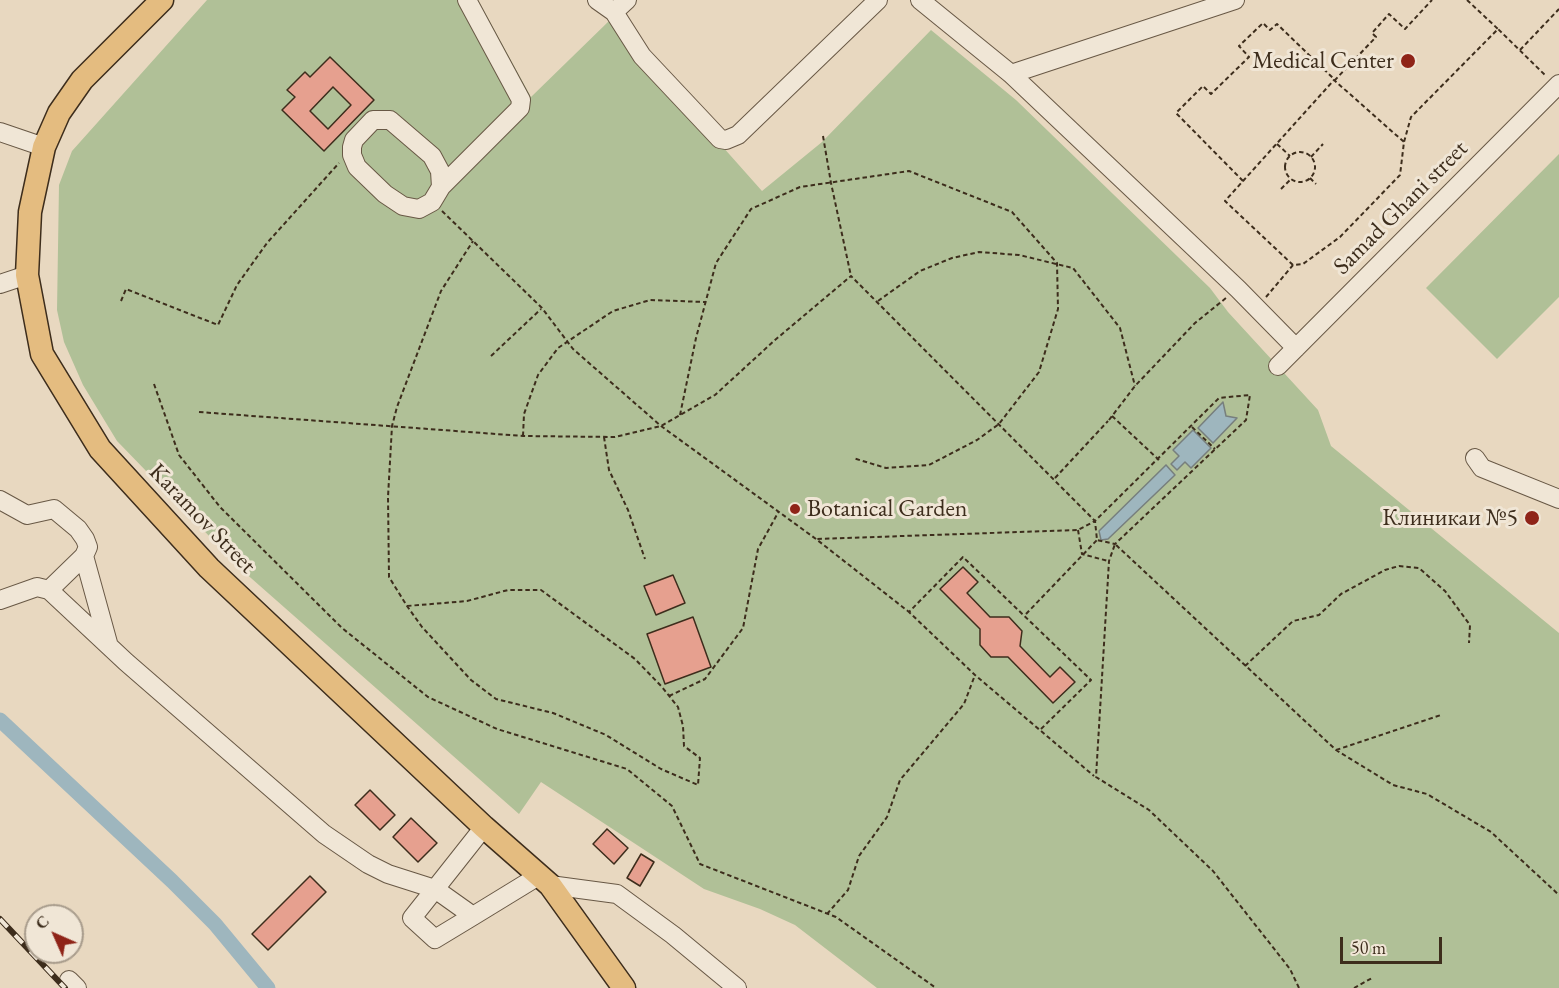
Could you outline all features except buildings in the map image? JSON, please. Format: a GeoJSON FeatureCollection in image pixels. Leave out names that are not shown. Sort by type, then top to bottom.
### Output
{"type":"FeatureCollection","features":[{"type":"Feature","properties":{"kind":"main road","name":"Karamov Street"},"geometry":{"type":"LineString","coordinates":[[162,0],[82,80],[59,113],[44,147],[30,212],[27,275],[42,354],[100,449],[209,568],[484,827],[545,880],[624,988]]}},
{"type":"Feature","properties":{"kind":"street"},"geometry":{"type":"LineString","coordinates":[[437,195],[440,171],[432,156],[397,124],[390,120],[373,120],[354,140],[352,155],[357,167],[395,201],[419,209],[437,195],[522,104],[467,0]]}},
{"type":"Feature","properties":{"kind":"street"},"geometry":{"type":"LineString","coordinates":[[597,0],[621,6],[642,56],[720,139],[726,140],[738,135],[878,0]]}},
{"type":"Feature","properties":{"kind":"street"},"geometry":{"type":"LineString","coordinates":[[920,0],[1011,75],[1238,289],[1296,348]]}},
{"type":"Feature","properties":{"kind":"street"},"geometry":{"type":"LineString","coordinates":[[1011,75],[1190,7],[1235,0]]}},
{"type":"Feature","properties":{"kind":"street","name":"Samad Ghani street"},"geometry":{"type":"LineString","coordinates":[[1278,366],[1558,85]]}},
{"type":"Feature","properties":{"kind":"street"},"geometry":{"type":"LineString","coordinates":[[0,132],[44,147]]}},
{"type":"Feature","properties":{"kind":"street"},"geometry":{"type":"LineString","coordinates":[[0,284],[27,275]]}},
{"type":"Feature","properties":{"kind":"street"},"geometry":{"type":"LineString","coordinates":[[1475,458],[1482,468],[1559,499]]}},
{"type":"Feature","properties":{"kind":"street"},"geometry":{"type":"LineString","coordinates":[[0,500],[27,514],[54,509],[62,513],[86,539],[88,547],[84,556],[49,590]]}},
{"type":"Feature","properties":{"kind":"street"},"geometry":{"type":"LineString","coordinates":[[84,556],[108,645]]}},
{"type":"Feature","properties":{"kind":"street"},"geometry":{"type":"LineString","coordinates":[[0,600],[37,587],[49,590],[108,645],[324,834],[368,864],[388,874],[435,890],[473,916]]}},
{"type":"Feature","properties":{"kind":"street"},"geometry":{"type":"LineString","coordinates":[[484,827],[412,918],[432,938],[435,939],[473,916],[545,880],[617,894],[649,915],[737,988]]}},
{"type":"Feature","properties":{"kind":"path"},"geometry":{"type":"LineString","coordinates":[[1293,265],[1225,201],[1376,37],[1371,33],[1389,14],[1405,29],[1432,0]]}},
{"type":"Feature","properties":{"kind":"path"},"geometry":{"type":"LineString","coordinates":[[1467,0],[1558,85]]}},
{"type":"Feature","properties":{"kind":"path"},"geometry":{"type":"LineString","coordinates":[[1520,50],[1559,9]]}},
{"type":"Feature","properties":{"kind":"path"},"geometry":{"type":"LineString","coordinates":[[1243,181],[1176,113],[1203,86],[1211,94],[1249,57],[1239,46],[1263,23],[1270,30],[1277,24],[1334,80],[1404,142]]}},
{"type":"Feature","properties":{"kind":"path"},"geometry":{"type":"LineString","coordinates":[[1257,308],[1293,265],[1303,264],[1340,237],[1400,175],[1404,142],[1411,117],[1498,29]]}},
{"type":"Feature","properties":{"kind":"path"},"geometry":{"type":"LineString","coordinates":[[823,136],[851,276],[1095,521],[1097,540]]}},
{"type":"Feature","properties":{"kind":"path"},"geometry":{"type":"LineString","coordinates":[[1277,144],[1290,156]]}},
{"type":"Feature","properties":{"kind":"path"},"geometry":{"type":"LineString","coordinates":[[1311,157],[1323,144]]}},
{"type":"Feature","properties":{"kind":"path"},"geometry":{"type":"LineString","coordinates":[[1290,179],[1285,167],[1290,156],[1297,152],[1311,157]]}},
{"type":"Feature","properties":{"kind":"path"},"geometry":{"type":"LineString","coordinates":[[122,301],[126,289],[218,326],[237,285],[267,243],[333,167],[352,155]]}},
{"type":"Feature","properties":{"kind":"path"},"geometry":{"type":"LineString","coordinates":[[1290,179],[1304,181],[1310,178],[1314,171],[1311,157]]}},
{"type":"Feature","properties":{"kind":"path"},"geometry":{"type":"LineString","coordinates":[[680,415],[716,263],[751,209],[800,187],[909,171],[1012,212],[1057,263],[1058,309],[1039,372],[999,424],[977,440],[929,465],[886,468],[853,458]]}},
{"type":"Feature","properties":{"kind":"path"},"geometry":{"type":"LineString","coordinates":[[1310,178],[1316,184]]}},
{"type":"Feature","properties":{"kind":"path"},"geometry":{"type":"LineString","coordinates":[[1281,189],[1290,179]]}},
{"type":"Feature","properties":{"kind":"path"},"geometry":{"type":"LineString","coordinates":[[437,195],[473,241],[542,308],[567,342],[662,426],[816,539],[909,612],[975,675],[1096,777],[1149,810],[1214,871],[1290,969],[1299,988]]}},
{"type":"Feature","properties":{"kind":"path"},"geometry":{"type":"LineString","coordinates":[[407,606],[467,601],[508,590],[542,590],[635,659],[678,707],[683,726],[684,746],[700,758],[698,785],[661,769],[606,735],[553,713],[496,699],[471,680],[422,627],[407,606],[389,577],[387,536],[392,426],[441,291],[473,241]]}},
{"type":"Feature","properties":{"kind":"path"},"geometry":{"type":"LineString","coordinates":[[877,302],[920,271],[952,258],[979,252],[1057,263],[1073,268],[1120,328],[1135,386]]}},
{"type":"Feature","properties":{"kind":"path"},"geometry":{"type":"LineString","coordinates":[[199,412],[523,436],[615,437],[662,426],[715,395],[775,340],[851,276]]}},
{"type":"Feature","properties":{"kind":"path"},"geometry":{"type":"LineString","coordinates":[[1109,420],[1135,386],[1195,323],[1238,289]]}},
{"type":"Feature","properties":{"kind":"path"},"geometry":{"type":"LineString","coordinates":[[523,436],[524,414],[538,375],[558,348],[614,311],[650,300],[705,302]]}},
{"type":"Feature","properties":{"kind":"path"},"geometry":{"type":"LineString","coordinates":[[491,356],[542,308]]}},
{"type":"Feature","properties":{"kind":"path"},"geometry":{"type":"LineString","coordinates":[[154,384],[179,455],[220,507],[342,628],[428,697],[497,729],[627,769],[672,806],[700,864],[827,914],[936,988]]}},
{"type":"Feature","properties":{"kind":"path"},"geometry":{"type":"LineString","coordinates":[[816,539],[1078,530],[1095,521],[1219,398],[1250,395],[1246,420],[1115,544],[1109,561],[1096,777]]}},
{"type":"Feature","properties":{"kind":"path"},"geometry":{"type":"LineString","coordinates":[[1054,478],[1113,415],[1159,460]]}},
{"type":"Feature","properties":{"kind":"path"},"geometry":{"type":"LineString","coordinates":[[1192,426],[1215,449]]}},
{"type":"Feature","properties":{"kind":"path"},"geometry":{"type":"LineString","coordinates":[[604,437],[609,470],[628,510],[645,559]]}},
{"type":"Feature","properties":{"kind":"path"},"geometry":{"type":"LineString","coordinates":[[669,696],[705,679],[742,628],[758,549],[779,512]]}},
{"type":"Feature","properties":{"kind":"path"},"geometry":{"type":"LineString","coordinates":[[1078,530],[1083,554]]}},
{"type":"Feature","properties":{"kind":"path"},"geometry":{"type":"LineString","coordinates":[[1097,540],[1115,544],[1336,750],[1393,785],[1427,794],[1491,832],[1559,896]]}},
{"type":"Feature","properties":{"kind":"path"},"geometry":{"type":"LineString","coordinates":[[1025,615],[1097,540]]}},
{"type":"Feature","properties":{"kind":"path"},"geometry":{"type":"LineString","coordinates":[[1083,554],[1109,561]]}},
{"type":"Feature","properties":{"kind":"path"},"geometry":{"type":"LineString","coordinates":[[909,612],[963,557],[1091,680],[1041,729]]}},
{"type":"Feature","properties":{"kind":"path"},"geometry":{"type":"LineString","coordinates":[[1245,666],[1293,621],[1319,615],[1341,594],[1385,570],[1399,566],[1419,568],[1445,591],[1470,625],[1469,643]]}},
{"type":"Feature","properties":{"kind":"path"},"geometry":{"type":"LineString","coordinates":[[827,914],[848,890],[859,856],[887,817],[900,780],[964,704],[975,675]]}},
{"type":"Feature","properties":{"kind":"path"},"geometry":{"type":"LineString","coordinates":[[1336,750],[1441,715]]}},
{"type":"Feature","properties":{"kind":"path"},"geometry":{"type":"LineString","coordinates":[[1354,988],[1372,978]]}},
{"type":"Feature","properties":{"kind":"green space","name":"Botanical Garden"},"geometry":{"type":"Polygon","coordinates":[[[207,0],[478,0],[531,97],[610,20],[762,191],[822,142],[931,30],[1016,100],[1210,288],[1228,312],[1318,410],[1331,446],[1559,633],[1559,988],[877,988],[795,925],[760,909],[704,889],[541,782],[519,814],[243,571],[117,441],[83,385],[64,342],[57,310],[59,185],[72,151],[207,0]]]}},
{"type":"Feature","properties":{"kind":"green space"},"geometry":{"type":"Polygon","coordinates":[[[1559,154],[1559,297],[1497,359],[1426,288],[1559,154]]]}},
{"type":"Feature","properties":{"kind":"water"},"geometry":{"type":"Polygon","coordinates":[[[1223,402],[1226,416],[1237,418],[1213,443],[1198,428],[1223,402]]]}},
{"type":"Feature","properties":{"kind":"water"},"geometry":{"type":"Polygon","coordinates":[[[1193,430],[1211,448],[1191,468],[1185,462],[1177,470],[1171,464],[1179,456],[1173,450],[1193,430]]]}},
{"type":"Feature","properties":{"kind":"water"},"geometry":{"type":"Polygon","coordinates":[[[1166,465],[1175,475],[1108,539],[1101,540],[1099,531],[1166,465]]]}},
{"type":"Feature","properties":{"kind":"waterway"},"geometry":{"type":"LineString","coordinates":[[0,720],[172,881],[215,924],[268,988]]}},
{"type":"Feature","properties":{"kind":"railway"},"geometry":{"type":"LineString","coordinates":[[0,919],[65,988]]}},
{"type":"Feature","properties":{"kind":"place","name":"Medical Center"},"geometry":{"type":"Point","coordinates":[1408,61]}},
{"type":"Feature","properties":{"kind":"place","name":"Botanical Garden"},"geometry":{"type":"Point","coordinates":[795,509]}},
{"type":"Feature","properties":{"kind":"place","name":"Клиникаи №5"},"geometry":{"type":"Point","coordinates":[1532,518]}}]}
